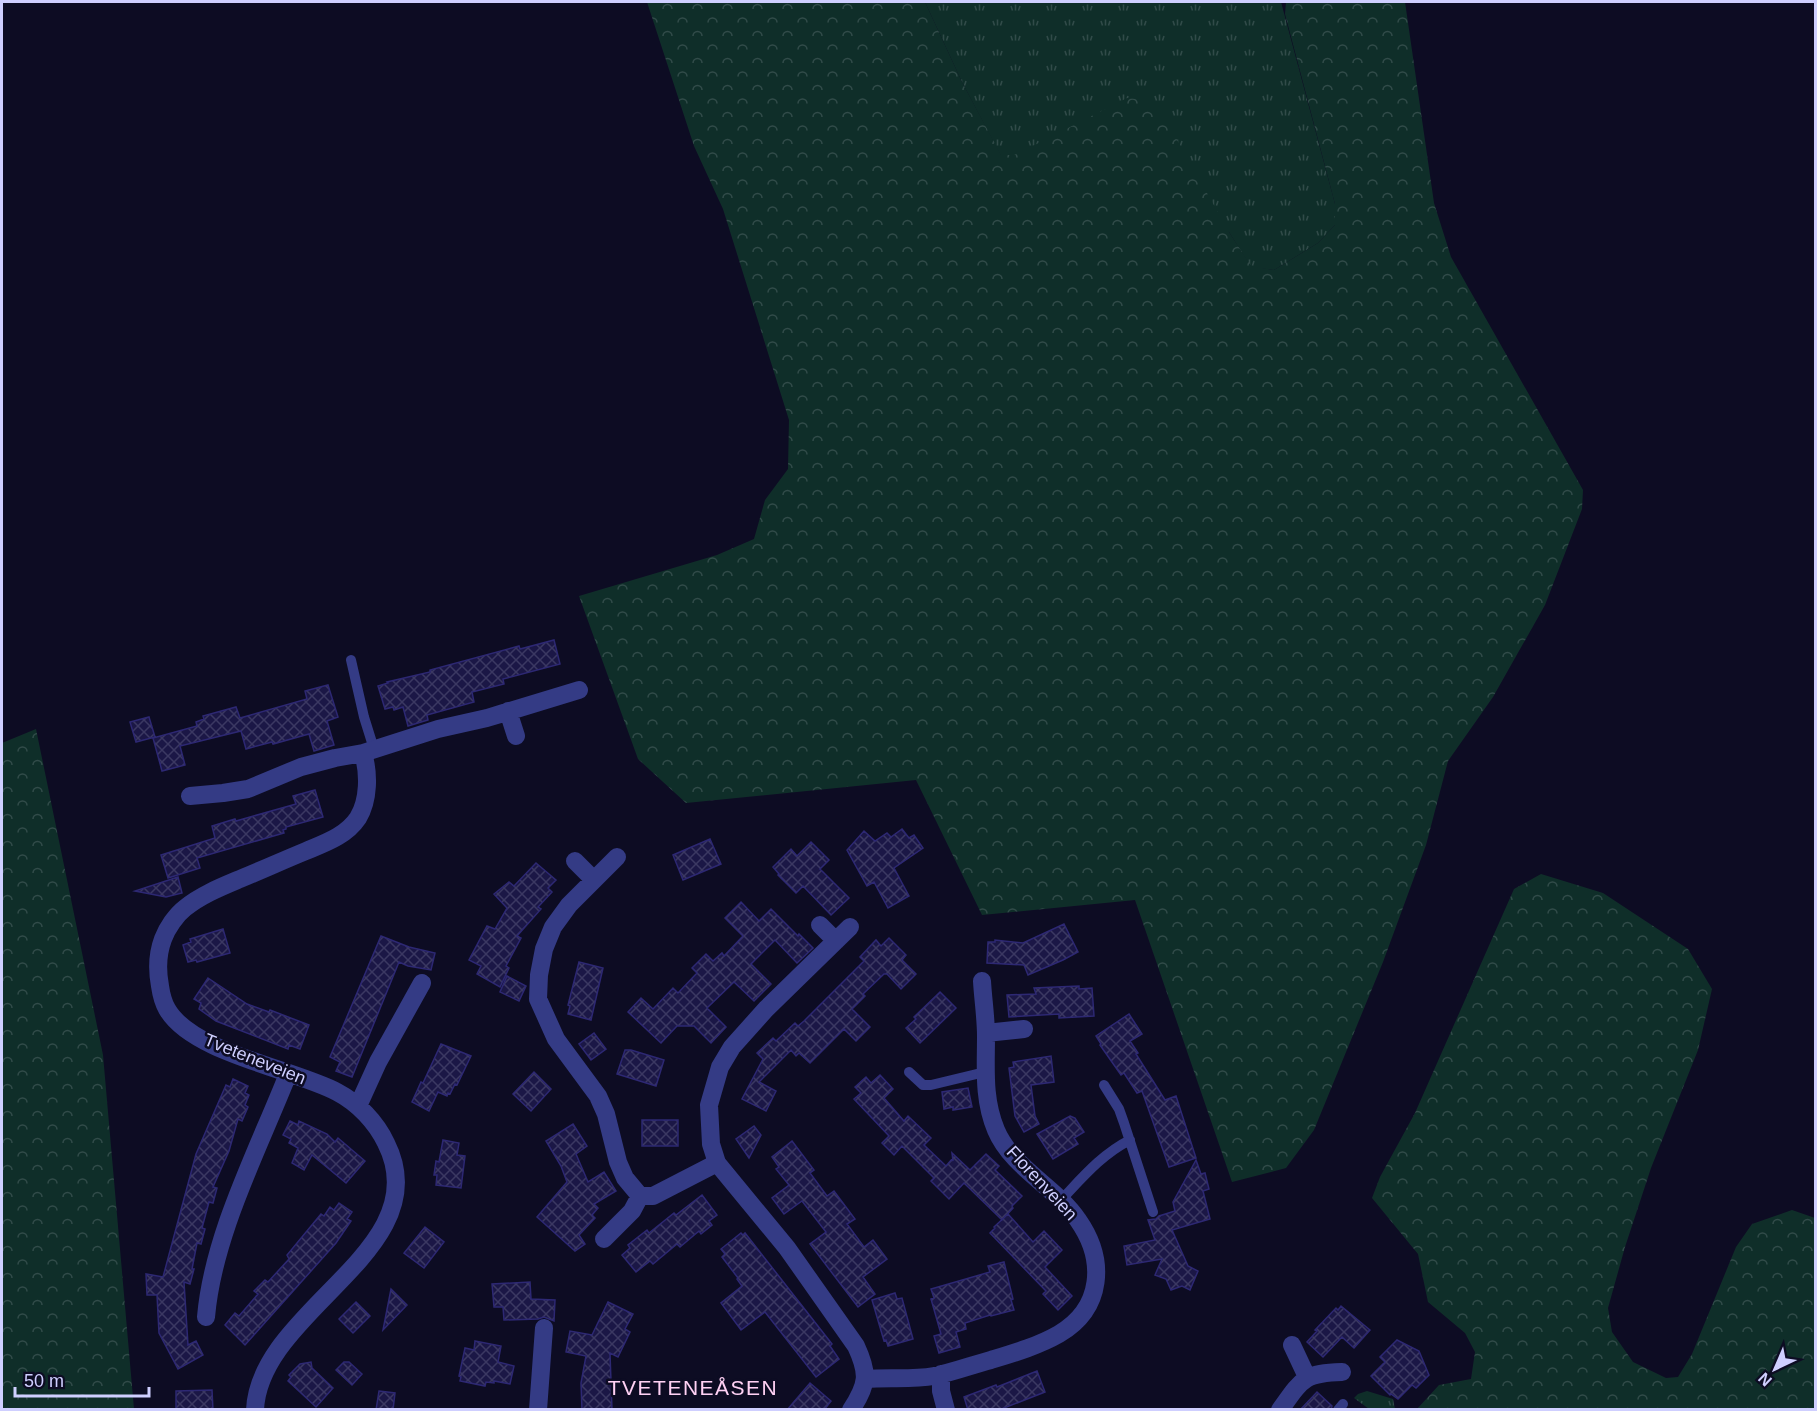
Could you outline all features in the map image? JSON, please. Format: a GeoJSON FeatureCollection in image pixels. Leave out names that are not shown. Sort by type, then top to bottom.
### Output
{"type":"FeatureCollection","features":[{"type":"Feature","properties":{"kind":"street"},"geometry":{"type":"LineString","coordinates":[[190,796],[248,789],[301,767],[369,751],[438,729],[487,718],[579,690]]}},
{"type":"Feature","properties":{"kind":"street"},"geometry":{"type":"LineString","coordinates":[[508,711],[516,736]]}},
{"type":"Feature","properties":{"kind":"street","name":"Tveteneveien"},"geometry":{"type":"LineString","coordinates":[[255,1410],[260,1382],[275,1352],[370,1248],[383,1229],[391,1212],[396,1181],[394,1164],[387,1144],[378,1129],[358,1106],[336,1091],[208,1042],[180,1023],[167,1009],[161,993],[158,957],[164,938],[183,909],[201,897],[318,846],[348,829],[363,808],[369,751]]}},
{"type":"Feature","properties":{"kind":"street"},"geometry":{"type":"LineString","coordinates":[[617,857],[569,905],[553,927],[544,949],[539,975],[538,999],[556,1039],[598,1096],[608,1122],[618,1162],[625,1178],[640,1196]]}},
{"type":"Feature","properties":{"kind":"street"},"geometry":{"type":"LineString","coordinates":[[575,861],[594,880]]}},
{"type":"Feature","properties":{"kind":"street"},"geometry":{"type":"LineString","coordinates":[[820,925],[836,941]]}},
{"type":"Feature","properties":{"kind":"street"},"geometry":{"type":"LineString","coordinates":[[850,927],[751,1025],[732,1047],[720,1067],[709,1105],[711,1144],[717,1162],[787,1248],[856,1346],[864,1363],[866,1379],[850,1410]]}},
{"type":"Feature","properties":{"kind":"street","name":"Florenveien"},"geometry":{"type":"LineString","coordinates":[[866,1379],[910,1378],[941,1374],[1025,1349],[1060,1334],[1080,1317],[1094,1294],[1097,1267],[1089,1238],[1068,1206],[1020,1162],[998,1134],[988,1108],[982,981]]}},
{"type":"Feature","properties":{"kind":"street"},"geometry":{"type":"LineString","coordinates":[[358,1106],[378,1062],[422,983]]}},
{"type":"Feature","properties":{"kind":"street"},"geometry":{"type":"LineString","coordinates":[[986,1034],[1024,1029]]}},
{"type":"Feature","properties":{"kind":"street"},"geometry":{"type":"LineString","coordinates":[[206,1317],[226,1228],[288,1074]]}},
{"type":"Feature","properties":{"kind":"street"},"geometry":{"type":"LineString","coordinates":[[640,1196],[653,1196],[717,1162]]}},
{"type":"Feature","properties":{"kind":"street"},"geometry":{"type":"LineString","coordinates":[[604,1239],[632,1211],[640,1196]]}},
{"type":"Feature","properties":{"kind":"street"},"geometry":{"type":"LineString","coordinates":[[538,1410],[544,1328]]}},
{"type":"Feature","properties":{"kind":"street"},"geometry":{"type":"LineString","coordinates":[[1292,1345],[1307,1377]]}},
{"type":"Feature","properties":{"kind":"street"},"geometry":{"type":"LineString","coordinates":[[1280,1410],[1307,1377],[1319,1373],[1342,1372]]}},
{"type":"Feature","properties":{"kind":"street"},"geometry":{"type":"LineString","coordinates":[[941,1374],[941,1390],[946,1410]]}},
{"type":"Feature","properties":{"kind":"lane"},"geometry":{"type":"LineString","coordinates":[[351,660],[369,751]]}},
{"type":"Feature","properties":{"kind":"lane"},"geometry":{"type":"LineString","coordinates":[[909,1072],[923,1085],[931,1085],[985,1072]]}},
{"type":"Feature","properties":{"kind":"lane"},"geometry":{"type":"LineString","coordinates":[[1104,1085],[1119,1109],[1153,1212]]}},
{"type":"Feature","properties":{"kind":"lane"},"geometry":{"type":"LineString","coordinates":[[1061,1200],[1105,1155],[1130,1140]]}},
{"type":"Feature","properties":{"kind":"green space"},"geometry":{"type":"Polygon","coordinates":[[[647,2],[925,2],[962,82],[1001,155],[1015,155],[1127,98],[1155,101],[1229,232],[1251,266],[1274,270],[1318,243],[1335,225],[1335,204],[1285,14],[1286,2],[1405,2],[1434,203],[1451,257],[1583,490],[1582,509],[1545,605],[1493,697],[1448,761],[1426,845],[1383,962],[1314,1130],[1286,1168],[1232,1182],[1135,900],[982,915],[916,780],[686,803],[638,759],[579,596],[717,555],[754,539],[765,500],[788,469],[789,420],[723,209],[694,146],[647,2]]]}},
{"type":"Feature","properties":{"kind":"green space"},"geometry":{"type":"Polygon","coordinates":[[[925,2],[1281,2],[1335,204],[1335,225],[1318,243],[1274,270],[1251,267],[1229,232],[1015,155],[1001,156],[962,82],[925,2]]]}},
{"type":"Feature","properties":{"kind":"green space"},"geometry":{"type":"Polygon","coordinates":[[[36,729],[103,1055],[134,1409],[2,1409],[2,743],[36,729]]]}},
{"type":"Feature","properties":{"kind":"green space"},"geometry":{"type":"Polygon","coordinates":[[[1541,874],[1603,893],[1688,949],[1712,989],[1698,1050],[1651,1168],[1625,1247],[1608,1308],[1612,1332],[1633,1362],[1666,1378],[1678,1377],[1692,1354],[1736,1247],[1752,1224],[1792,1210],[1815,1218],[1815,1409],[1417,1409],[1439,1385],[1471,1379],[1475,1352],[1465,1333],[1428,1302],[1418,1254],[1372,1198],[1380,1177],[1415,1113],[1514,889],[1541,874]]]}},
{"type":"Feature","properties":{"kind":"green space"},"geometry":{"type":"Polygon","coordinates":[[[1367,1391],[1393,1399],[1395,1409],[1369,1409],[1354,1398],[1367,1391]]]}},
{"type":"Feature","properties":{"kind":"building"},"geometry":{"type":"Polygon","coordinates":[[[554,640],[560,664],[503,679],[504,684],[472,692],[474,702],[427,715],[428,720],[408,726],[403,707],[394,710],[393,707],[385,709],[378,686],[387,682],[519,646],[520,649],[554,640]]]}},
{"type":"Feature","properties":{"kind":"building"},"geometry":{"type":"Polygon","coordinates":[[[328,685],[338,717],[327,721],[334,745],[314,751],[309,734],[246,749],[241,731],[180,746],[185,765],[162,771],[153,738],[197,726],[196,722],[204,719],[203,716],[236,707],[240,718],[307,699],[305,691],[328,685]]]}},
{"type":"Feature","properties":{"kind":"building"},"geometry":{"type":"Polygon","coordinates":[[[149,717],[155,737],[136,742],[130,722],[149,717]]]}},
{"type":"Feature","properties":{"kind":"building"},"geometry":{"type":"Polygon","coordinates":[[[315,790],[323,817],[286,827],[283,830],[284,833],[197,858],[200,868],[168,878],[161,855],[215,838],[212,826],[296,804],[293,796],[315,790]]]}},
{"type":"Feature","properties":{"kind":"building"},"geometry":{"type":"Polygon","coordinates":[[[902,829],[909,838],[914,835],[923,848],[894,868],[909,896],[888,908],[874,882],[867,886],[847,850],[864,831],[875,841],[887,833],[891,837],[902,829]]]}},
{"type":"Feature","properties":{"kind":"building"},"geometry":{"type":"Polygon","coordinates":[[[710,839],[721,864],[683,880],[673,855],[710,839]]]}},
{"type":"Feature","properties":{"kind":"building"},"geometry":{"type":"Polygon","coordinates":[[[811,842],[829,860],[820,869],[849,898],[831,915],[803,886],[796,893],[773,867],[791,849],[797,856],[811,842]]]}},
{"type":"Feature","properties":{"kind":"building"},"geometry":{"type":"Polygon","coordinates":[[[536,863],[556,880],[548,888],[552,892],[538,907],[541,909],[517,936],[521,938],[506,966],[509,968],[500,987],[477,974],[481,966],[469,960],[487,926],[495,929],[507,908],[494,894],[509,882],[514,886],[536,863]]]}},
{"type":"Feature","properties":{"kind":"building"},"geometry":{"type":"Polygon","coordinates":[[[178,877],[182,893],[166,897],[135,891],[178,877]]]}},
{"type":"Feature","properties":{"kind":"building"},"geometry":{"type":"Polygon","coordinates":[[[741,902],[759,921],[771,909],[813,948],[797,963],[775,940],[751,964],[771,984],[754,1001],[734,982],[707,1008],[726,1027],[711,1043],[694,1026],[677,1026],[661,1043],[628,1012],[641,998],[653,1009],[673,988],[678,993],[697,973],[692,968],[706,954],[713,961],[722,953],[724,956],[743,936],[725,918],[741,902]]]}},
{"type":"Feature","properties":{"kind":"building"},"geometry":{"type":"Polygon","coordinates":[[[1064,924],[1078,952],[1063,960],[1028,975],[1024,965],[987,963],[988,942],[995,942],[995,940],[1023,943],[1064,924]]]}},
{"type":"Feature","properties":{"kind":"building"},"geometry":{"type":"Polygon","coordinates":[[[223,929],[230,953],[197,962],[196,960],[188,962],[183,945],[191,942],[190,939],[223,929]]]}},
{"type":"Feature","properties":{"kind":"building"},"geometry":{"type":"Polygon","coordinates":[[[381,936],[409,947],[435,953],[431,970],[399,962],[352,1077],[336,1071],[340,1062],[330,1057],[381,936]]]}},
{"type":"Feature","properties":{"kind":"building"},"geometry":{"type":"Polygon","coordinates":[[[889,938],[906,955],[902,960],[916,974],[901,989],[887,974],[884,974],[863,994],[865,996],[852,1009],[870,1027],[856,1041],[844,1029],[810,1063],[799,1053],[796,1056],[791,1050],[759,1082],[776,1091],[766,1111],[742,1099],[763,1059],[757,1053],[773,1038],[776,1041],[795,1023],[798,1026],[804,1021],[864,961],[860,957],[876,940],[881,946],[889,938]]]}},
{"type":"Feature","properties":{"kind":"building"},"geometry":{"type":"Polygon","coordinates":[[[579,962],[603,968],[591,1020],[568,1014],[570,1006],[568,1005],[579,962]]]}},
{"type":"Feature","properties":{"kind":"building"},"geometry":{"type":"Polygon","coordinates":[[[507,976],[526,986],[519,1001],[500,992],[507,976]]]}},
{"type":"Feature","properties":{"kind":"building"},"geometry":{"type":"Polygon","coordinates":[[[208,978],[247,1004],[309,1025],[300,1049],[289,1045],[288,1049],[216,1021],[199,1009],[201,1003],[194,999],[208,978]]]}},
{"type":"Feature","properties":{"kind":"building"},"geometry":{"type":"Polygon","coordinates":[[[1079,986],[1079,989],[1092,988],[1094,1016],[1059,1018],[1059,1014],[1009,1017],[1007,995],[1036,994],[1034,988],[1079,986]]]}},
{"type":"Feature","properties":{"kind":"building"},"geometry":{"type":"Polygon","coordinates":[[[940,992],[956,1008],[920,1043],[906,1028],[940,992]]]}},
{"type":"Feature","properties":{"kind":"building"},"geometry":{"type":"Polygon","coordinates":[[[1129,1014],[1142,1034],[1130,1041],[1138,1053],[1136,1054],[1165,1100],[1176,1096],[1196,1158],[1169,1167],[1142,1091],[1137,1093],[1124,1073],[1121,1075],[1100,1045],[1096,1036],[1129,1014]]]}},
{"type":"Feature","properties":{"kind":"building"},"geometry":{"type":"Polygon","coordinates":[[[594,1033],[606,1049],[591,1060],[579,1044],[594,1033]]]}},
{"type":"Feature","properties":{"kind":"building"},"geometry":{"type":"Polygon","coordinates":[[[441,1044],[471,1056],[457,1085],[455,1084],[447,1096],[438,1092],[429,1111],[412,1102],[441,1044]]]}},
{"type":"Feature","properties":{"kind":"building"},"geometry":{"type":"Polygon","coordinates":[[[625,1050],[664,1060],[656,1086],[617,1074],[625,1050]]]}},
{"type":"Feature","properties":{"kind":"building"},"geometry":{"type":"Polygon","coordinates":[[[1051,1056],[1054,1082],[1031,1085],[1035,1116],[1039,1124],[1024,1132],[1015,1116],[1009,1068],[1014,1067],[1013,1062],[1051,1056]]]}},
{"type":"Feature","properties":{"kind":"building"},"geometry":{"type":"Polygon","coordinates":[[[534,1072],[551,1089],[531,1111],[513,1094],[534,1072]]]}},
{"type":"Feature","properties":{"kind":"building"},"geometry":{"type":"Polygon","coordinates":[[[880,1075],[893,1089],[884,1098],[904,1121],[908,1116],[931,1138],[924,1145],[946,1166],[952,1159],[953,1161],[952,1153],[970,1170],[986,1154],[999,1166],[995,1170],[1022,1196],[1002,1220],[964,1183],[949,1199],[931,1181],[934,1178],[902,1146],[894,1155],[882,1143],[889,1136],[854,1099],[861,1093],[855,1087],[866,1077],[871,1083],[880,1075]]]}},
{"type":"Feature","properties":{"kind":"building"},"geometry":{"type":"Polygon","coordinates":[[[233,1079],[248,1086],[245,1093],[249,1095],[245,1105],[248,1107],[242,1121],[238,1119],[229,1151],[213,1187],[217,1188],[213,1203],[209,1202],[202,1228],[205,1229],[201,1244],[197,1243],[190,1284],[184,1282],[188,1345],[196,1341],[203,1355],[178,1369],[159,1333],[157,1295],[147,1295],[146,1274],[163,1277],[196,1154],[226,1085],[230,1087],[233,1079]]]}},
{"type":"Feature","properties":{"kind":"building"},"geometry":{"type":"Polygon","coordinates":[[[968,1088],[972,1107],[944,1109],[942,1092],[968,1088]]]}},
{"type":"Feature","properties":{"kind":"building"},"geometry":{"type":"Polygon","coordinates":[[[1070,1116],[1075,1118],[1084,1132],[1074,1138],[1078,1144],[1053,1159],[1037,1134],[1070,1116]]]}},
{"type":"Feature","properties":{"kind":"building"},"geometry":{"type":"Polygon","coordinates":[[[642,1120],[678,1120],[678,1146],[642,1146],[642,1120]]]}},
{"type":"Feature","properties":{"kind":"building"},"geometry":{"type":"Polygon","coordinates":[[[290,1121],[298,1125],[299,1121],[327,1134],[335,1142],[338,1138],[365,1161],[346,1183],[312,1155],[304,1170],[292,1163],[298,1148],[289,1143],[291,1139],[283,1135],[290,1121]]]}},
{"type":"Feature","properties":{"kind":"building"},"geometry":{"type":"Polygon","coordinates":[[[573,1124],[587,1146],[576,1154],[588,1182],[604,1172],[616,1191],[594,1204],[598,1208],[592,1215],[595,1218],[579,1235],[585,1244],[575,1251],[537,1217],[567,1182],[561,1166],[546,1141],[573,1124]]]}},
{"type":"Feature","properties":{"kind":"building"},"geometry":{"type":"Polygon","coordinates":[[[754,1126],[761,1135],[749,1158],[736,1139],[754,1126]]]}},
{"type":"Feature","properties":{"kind":"building"},"geometry":{"type":"Polygon","coordinates":[[[443,1140],[459,1143],[457,1155],[465,1156],[461,1188],[436,1185],[437,1175],[434,1175],[436,1161],[439,1162],[443,1140]]]}},
{"type":"Feature","properties":{"kind":"building"},"geometry":{"type":"Polygon","coordinates":[[[792,1141],[814,1170],[810,1173],[827,1196],[834,1191],[855,1219],[847,1224],[864,1247],[873,1240],[887,1259],[863,1277],[875,1294],[858,1307],[810,1244],[826,1232],[802,1201],[784,1214],[772,1198],[789,1185],[776,1169],[779,1167],[772,1157],[792,1141]]]}},
{"type":"Feature","properties":{"kind":"building"},"geometry":{"type":"Polygon","coordinates":[[[1196,1160],[1201,1174],[1205,1173],[1209,1189],[1203,1191],[1210,1219],[1172,1230],[1188,1266],[1198,1271],[1190,1290],[1182,1286],[1171,1290],[1166,1279],[1155,1275],[1162,1259],[1127,1265],[1124,1246],[1155,1240],[1148,1220],[1175,1211],[1173,1202],[1196,1160]]]}},
{"type":"Feature","properties":{"kind":"building"},"geometry":{"type":"Polygon","coordinates":[[[702,1195],[717,1215],[709,1221],[712,1225],[701,1234],[699,1231],[680,1247],[677,1244],[653,1264],[650,1261],[636,1272],[622,1255],[630,1248],[628,1245],[647,1230],[649,1233],[674,1213],[676,1215],[702,1195]]]}},
{"type":"Feature","properties":{"kind":"building"},"geometry":{"type":"Polygon","coordinates":[[[339,1203],[352,1212],[347,1219],[351,1221],[336,1243],[245,1345],[225,1325],[235,1313],[239,1316],[258,1294],[254,1291],[265,1280],[268,1282],[289,1259],[287,1255],[321,1214],[324,1216],[330,1207],[334,1210],[339,1203]]]}},
{"type":"Feature","properties":{"kind":"building"},"geometry":{"type":"Polygon","coordinates":[[[1008,1214],[1033,1242],[1044,1231],[1062,1250],[1045,1267],[1072,1296],[1058,1310],[1043,1294],[1046,1291],[990,1233],[1008,1214]]]}},
{"type":"Feature","properties":{"kind":"building"},"geometry":{"type":"Polygon","coordinates":[[[425,1227],[444,1242],[424,1268],[404,1253],[425,1227]]]}},
{"type":"Feature","properties":{"kind":"building"},"geometry":{"type":"Polygon","coordinates":[[[741,1233],[743,1235],[745,1233],[832,1344],[830,1346],[839,1359],[816,1377],[765,1312],[741,1330],[721,1303],[742,1286],[722,1257],[725,1254],[721,1249],[741,1233]]]}},
{"type":"Feature","properties":{"kind":"building"},"geometry":{"type":"Polygon","coordinates":[[[1004,1262],[1014,1310],[965,1323],[966,1329],[956,1332],[960,1347],[939,1353],[934,1336],[941,1334],[931,1299],[934,1298],[931,1289],[990,1272],[988,1266],[1004,1262]]]}},
{"type":"Feature","properties":{"kind":"building"},"geometry":{"type":"Polygon","coordinates":[[[530,1282],[531,1299],[555,1300],[554,1321],[544,1317],[504,1320],[503,1307],[494,1307],[492,1284],[530,1282]]]}},
{"type":"Feature","properties":{"kind":"building"},"geometry":{"type":"Polygon","coordinates":[[[391,1289],[407,1305],[383,1330],[391,1289]]]}},
{"type":"Feature","properties":{"kind":"building"},"geometry":{"type":"Polygon","coordinates":[[[895,1293],[897,1299],[902,1298],[913,1339],[888,1346],[886,1340],[884,1341],[872,1300],[895,1293]]]}},
{"type":"Feature","properties":{"kind":"building"},"geometry":{"type":"Polygon","coordinates":[[[356,1302],[370,1316],[353,1333],[339,1319],[356,1302]]]}},
{"type":"Feature","properties":{"kind":"building"},"geometry":{"type":"Polygon","coordinates":[[[608,1302],[633,1314],[625,1329],[630,1332],[618,1357],[610,1353],[612,1410],[582,1410],[581,1383],[586,1356],[566,1352],[570,1331],[592,1335],[608,1302]]]}},
{"type":"Feature","properties":{"kind":"building"},"geometry":{"type":"Polygon","coordinates":[[[1341,1306],[1370,1330],[1354,1348],[1342,1337],[1323,1357],[1307,1342],[1317,1331],[1315,1330],[1336,1308],[1338,1310],[1341,1306]]]}},
{"type":"Feature","properties":{"kind":"building"},"geometry":{"type":"Polygon","coordinates":[[[1397,1340],[1419,1351],[1429,1375],[1416,1388],[1412,1385],[1398,1399],[1390,1395],[1371,1376],[1385,1362],[1380,1357],[1397,1340]]]}},
{"type":"Feature","properties":{"kind":"building"},"geometry":{"type":"Polygon","coordinates":[[[475,1341],[501,1346],[498,1362],[514,1366],[510,1384],[494,1381],[494,1383],[486,1382],[485,1386],[460,1381],[465,1348],[474,1350],[475,1341]]]}},
{"type":"Feature","properties":{"kind":"building"},"geometry":{"type":"Polygon","coordinates":[[[311,1362],[312,1368],[333,1388],[316,1407],[288,1381],[291,1377],[289,1375],[300,1364],[311,1362]]]}},
{"type":"Feature","properties":{"kind":"building"},"geometry":{"type":"Polygon","coordinates":[[[344,1362],[349,1362],[362,1374],[352,1385],[336,1370],[344,1362]]]}},
{"type":"Feature","properties":{"kind":"building"},"geometry":{"type":"Polygon","coordinates":[[[1037,1371],[1045,1392],[999,1410],[968,1410],[964,1397],[1037,1371]]]}},
{"type":"Feature","properties":{"kind":"building"},"geometry":{"type":"Polygon","coordinates":[[[810,1383],[831,1401],[824,1410],[787,1410],[810,1383]]]}},
{"type":"Feature","properties":{"kind":"building"},"geometry":{"type":"Polygon","coordinates":[[[212,1390],[213,1410],[176,1410],[176,1391],[212,1390]]]}},
{"type":"Feature","properties":{"kind":"building"},"geometry":{"type":"Polygon","coordinates":[[[379,1391],[395,1393],[393,1410],[376,1410],[379,1391]]]}},
{"type":"Feature","properties":{"kind":"building"},"geometry":{"type":"Polygon","coordinates":[[[1317,1392],[1332,1406],[1331,1410],[1300,1410],[1317,1392]]]}},
{"type":"Feature","properties":{"kind":"district","name":"TVETENEÅSEN"},"geometry":{"type":"Point","coordinates":[693,1388]}}]}
